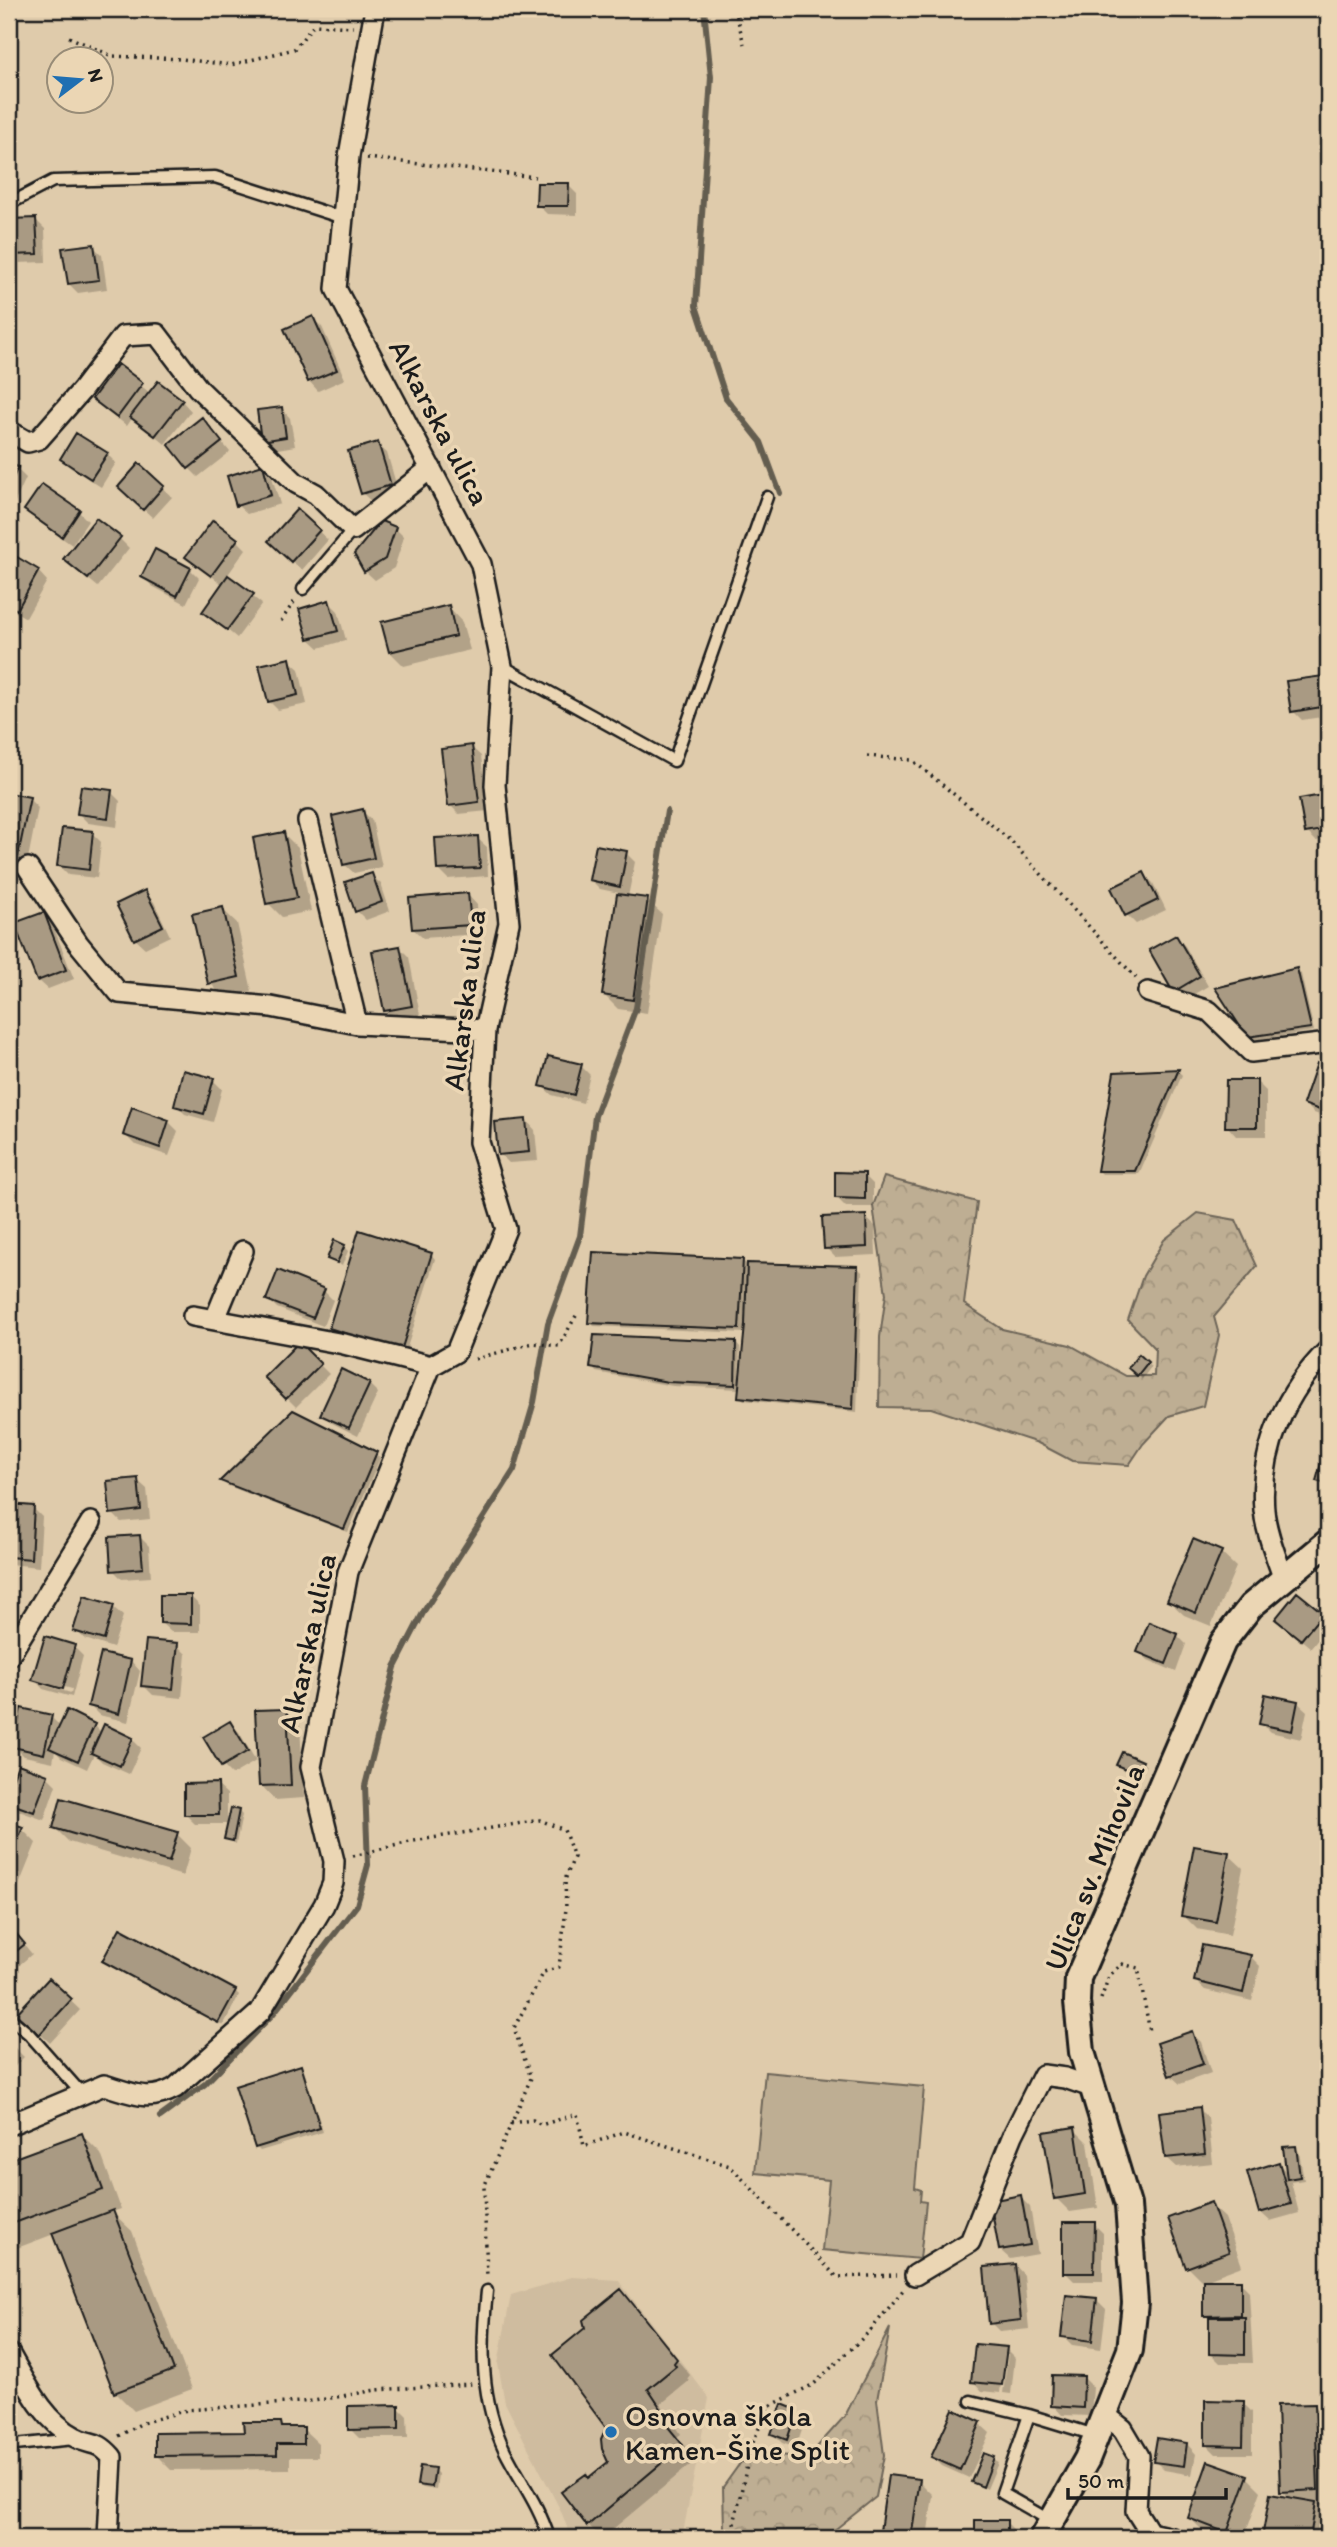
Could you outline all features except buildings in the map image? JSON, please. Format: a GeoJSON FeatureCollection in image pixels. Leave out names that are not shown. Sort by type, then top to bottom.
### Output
{"type":"FeatureCollection","features":[{"type":"Feature","properties":{"kind":"street","name":"Alkarska ulica"},"geometry":{"type":"LineString","coordinates":[[9,2125],[95,2087],[104,2085],[144,2097],[162,2095],[175,2088],[260,2012],[324,1905],[333,1883],[334,1861],[311,1767],[348,1572],[438,1362],[456,1352],[506,1229],[479,1142],[485,1030],[509,923],[495,785],[502,666],[481,564],[336,289],[349,156],[374,18]]}},
{"type":"Feature","properties":{"kind":"street"},"geometry":{"type":"LineString","coordinates":[[9,431],[28,442],[39,439],[82,390],[123,335],[157,334],[198,388],[296,483],[316,494],[353,530],[431,468]]}},
{"type":"Feature","properties":{"kind":"street"},"geometry":{"type":"LineString","coordinates":[[308,821],[357,1024]]}},
{"type":"Feature","properties":{"kind":"street"},"geometry":{"type":"LineString","coordinates":[[27,868],[78,943],[119,993],[271,1007],[357,1024],[485,1030]]}},
{"type":"Feature","properties":{"kind":"street"},"geometry":{"type":"LineString","coordinates":[[1148,992],[1209,1011],[1251,1052],[1321,1044],[1328,1046]]}},
{"type":"Feature","properties":{"kind":"street"},"geometry":{"type":"LineString","coordinates":[[215,1319],[243,1251]]}},
{"type":"Feature","properties":{"kind":"street"},"geometry":{"type":"LineString","coordinates":[[193,1316],[438,1362]]}},
{"type":"Feature","properties":{"kind":"street"},"geometry":{"type":"LineString","coordinates":[[1283,1577],[1272,1547],[1264,1510],[1267,1456],[1276,1423],[1313,1365],[1328,1350]]}},
{"type":"Feature","properties":{"kind":"street"},"geometry":{"type":"LineString","coordinates":[[9,1656],[92,1522]]}},
{"type":"Feature","properties":{"kind":"street","name":"Ulica sv. Mihovila"},"geometry":{"type":"LineString","coordinates":[[1047,2530],[1087,2459],[1129,2350],[1135,2303],[1128,2205],[1082,2052],[1077,2002],[1078,1978],[1223,1643],[1251,1606],[1328,1542]]}},
{"type":"Feature","properties":{"kind":"street"},"geometry":{"type":"LineString","coordinates":[[915,2275],[970,2242],[1013,2135],[1043,2076],[1065,2078],[1091,2087]]}},
{"type":"Feature","properties":{"kind":"street"},"geometry":{"type":"LineString","coordinates":[[9,2353],[47,2416],[76,2438],[101,2445],[112,2457],[108,2538]]}},
{"type":"Feature","properties":{"kind":"street"},"geometry":{"type":"LineString","coordinates":[[1100,2425],[1123,2428],[1139,2456],[1136,2511],[1150,2533],[1172,2538]]}},
{"type":"Feature","properties":{"kind":"lane"},"geometry":{"type":"LineString","coordinates":[[9,204],[53,181],[215,177],[342,218]]}},
{"type":"Feature","properties":{"kind":"lane"},"geometry":{"type":"LineString","coordinates":[[502,666],[674,761],[767,497]]}},
{"type":"Feature","properties":{"kind":"lane"},"geometry":{"type":"LineString","coordinates":[[303,589],[353,530]]}},
{"type":"Feature","properties":{"kind":"lane"},"geometry":{"type":"LineString","coordinates":[[9,2017],[29,2034],[82,2094]]}},
{"type":"Feature","properties":{"kind":"lane"},"geometry":{"type":"LineString","coordinates":[[487,2291],[482,2341],[492,2418],[501,2440],[542,2514],[550,2538]]}},
{"type":"Feature","properties":{"kind":"lane"},"geometry":{"type":"LineString","coordinates":[[971,2401],[1029,2414],[1100,2425]]}},
{"type":"Feature","properties":{"kind":"lane"},"geometry":{"type":"LineString","coordinates":[[1029,2414],[1002,2493],[1047,2530]]}},
{"type":"Feature","properties":{"kind":"lane"},"geometry":{"type":"LineString","coordinates":[[9,2442],[15,2445],[76,2438]]}},
{"type":"Feature","properties":{"kind":"path"},"geometry":{"type":"LineString","coordinates":[[735,9],[744,44]]}},
{"type":"Feature","properties":{"kind":"path"},"geometry":{"type":"LineString","coordinates":[[69,37],[112,56],[181,59],[230,65],[294,49],[314,25],[374,18]]}},
{"type":"Feature","properties":{"kind":"path"},"geometry":{"type":"LineString","coordinates":[[349,156],[535,177]]}},
{"type":"Feature","properties":{"kind":"path"},"geometry":{"type":"LineString","coordinates":[[281,621],[303,589]]}},
{"type":"Feature","properties":{"kind":"path"},"geometry":{"type":"LineString","coordinates":[[867,756],[912,760],[1011,841],[1148,992]]}},
{"type":"Feature","properties":{"kind":"path"},"geometry":{"type":"LineString","coordinates":[[438,1362],[482,1359],[533,1343],[559,1346],[577,1314]]}},
{"type":"Feature","properties":{"kind":"path"},"geometry":{"type":"LineString","coordinates":[[360,1854],[456,1833],[540,1820],[564,1830],[574,1857],[565,1880],[566,1909],[559,1966],[544,1972],[514,2028],[531,2078],[484,2187],[487,2291]]}},
{"type":"Feature","properties":{"kind":"path"},"geometry":{"type":"LineString","coordinates":[[1101,2000],[1109,1976],[1122,1964],[1138,1968],[1150,2032]]}},
{"type":"Feature","properties":{"kind":"path"},"geometry":{"type":"LineString","coordinates":[[511,2123],[533,2120],[541,2125],[578,2114],[584,2146],[624,2132],[730,2166],[836,2277],[915,2275]]}},
{"type":"Feature","properties":{"kind":"path"},"geometry":{"type":"LineString","coordinates":[[731,2538],[751,2447],[768,2407],[814,2384],[870,2330],[915,2275]]}},
{"type":"Feature","properties":{"kind":"path"},"geometry":{"type":"LineString","coordinates":[[101,2445],[142,2423],[187,2410],[314,2401],[376,2389],[486,2383]]}},
{"type":"Feature","properties":{"kind":"shaded area","name":"Osnovna škola Kamen-Šine Split"},"geometry":{"type":"Polygon","coordinates":[[[572,2277],[618,2280],[709,2398],[682,2538],[571,2538],[561,2511],[505,2403],[498,2364],[511,2295],[572,2277]]]}},
{"type":"Feature","properties":{"kind":"green space"},"geometry":{"type":"Polygon","coordinates":[[[884,1177],[977,1202],[964,1304],[1002,1329],[1070,1345],[1126,1376],[1154,1376],[1155,1348],[1128,1320],[1143,1276],[1164,1240],[1198,1213],[1236,1220],[1257,1266],[1214,1317],[1219,1335],[1203,1406],[1169,1416],[1143,1444],[1129,1465],[1072,1461],[1038,1443],[931,1408],[879,1407],[880,1337],[886,1294],[873,1206],[884,1177]]]}},
{"type":"Feature","properties":{"kind":"green space"},"geometry":{"type":"Polygon","coordinates":[[[765,2072],[924,2087],[915,2188],[921,2190],[920,2201],[926,2202],[920,2259],[822,2250],[829,2180],[755,2173],[765,2072]]]}},
{"type":"Feature","properties":{"kind":"green space"},"geometry":{"type":"Polygon","coordinates":[[[890,2328],[877,2400],[884,2455],[876,2497],[820,2538],[719,2538],[724,2529],[723,2487],[741,2462],[776,2455],[808,2457],[845,2416],[890,2328]]]}},
{"type":"Feature","properties":{"kind":"waterway"},"geometry":{"type":"LineString","coordinates":[[704,9],[711,77],[696,306],[726,398],[761,442],[780,493]]}},
{"type":"Feature","properties":{"kind":"waterway"},"geometry":{"type":"LineString","coordinates":[[160,2117],[205,2084],[273,2014],[357,1905],[368,1865],[365,1786],[395,1667],[424,1611],[514,1470],[534,1402],[548,1323],[580,1236],[595,1116],[636,1008],[667,811]]}},
{"type":"Feature","properties":{"kind":"place","name":"Osnovna škola Kamen-Šine Split"},"geometry":{"type":"Point","coordinates":[611,2432]}}]}
